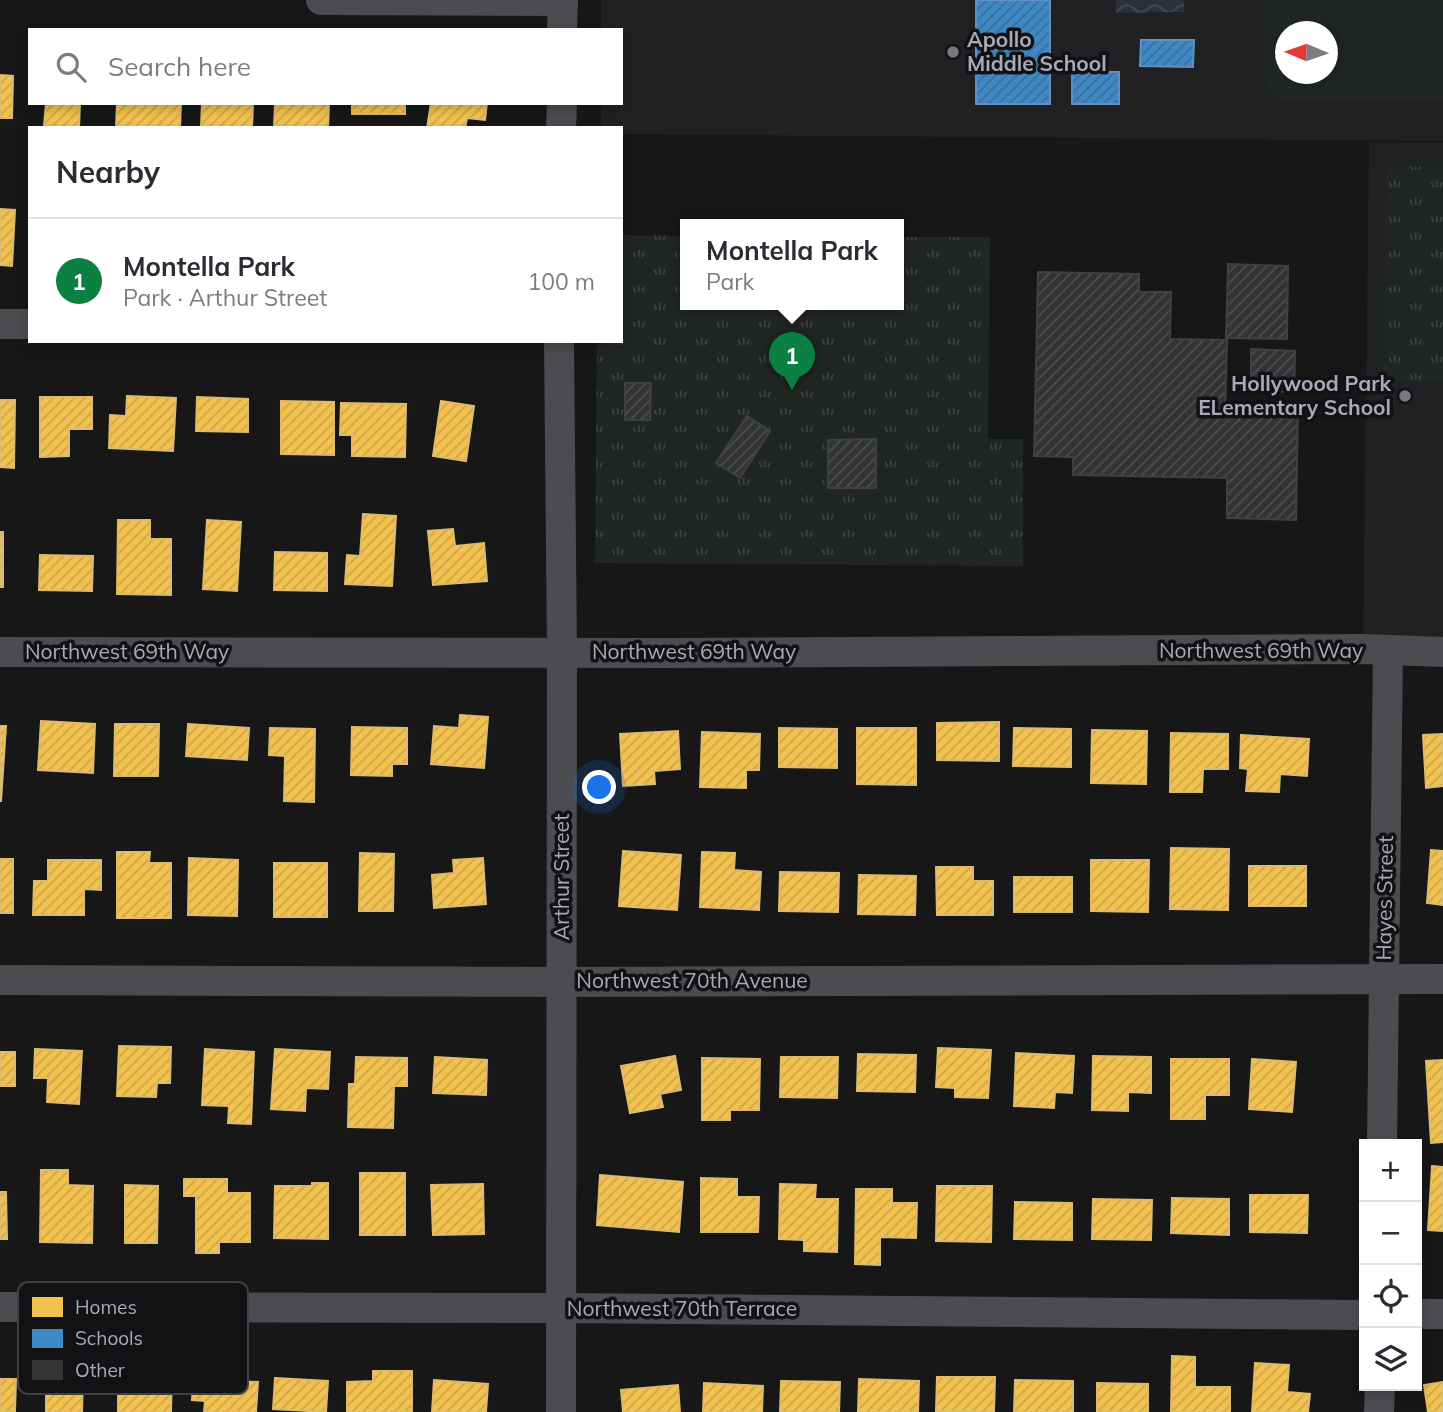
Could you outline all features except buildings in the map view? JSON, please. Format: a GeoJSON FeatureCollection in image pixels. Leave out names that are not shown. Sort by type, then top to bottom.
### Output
{"type":"FeatureCollection","features":[{"type":"Feature","properties":{"kind":"street"},"geometry":{"type":"LineString","coordinates":[[321,0],[562,10]]}},
{"type":"Feature","properties":{"kind":"street"},"geometry":{"type":"LineString","coordinates":[[561,126],[562,105]]}},
{"type":"Feature","properties":{"kind":"street"},"geometry":{"type":"LineString","coordinates":[[0,324],[28,324]]}},
{"type":"Feature","properties":{"kind":"street","name":"Arthur Street"},"geometry":{"type":"LineString","coordinates":[[559,343],[562,652],[561,1412]]}},
{"type":"Feature","properties":{"kind":"street","name":"Northwest 69th Way"},"geometry":{"type":"LineString","coordinates":[[0,652],[1363,649],[1443,652]]}},
{"type":"Feature","properties":{"kind":"street","name":"Hayes Street"},"geometry":{"type":"LineString","coordinates":[[1382,1139],[1388,651]]}},
{"type":"Feature","properties":{"kind":"street","name":"Northwest 70th Avenue"},"geometry":{"type":"LineString","coordinates":[[0,980],[561,982],[1443,979]]}},
{"type":"Feature","properties":{"kind":"street","name":"Northwest 70th Terrace"},"geometry":{"type":"LineString","coordinates":[[0,1307],[18,1307]]}},
{"type":"Feature","properties":{"kind":"street","name":"Northwest 70th Terrace"},"geometry":{"type":"LineString","coordinates":[[248,1307],[1359,1315]]}},
{"type":"Feature","properties":{"kind":"street"},"geometry":{"type":"LineString","coordinates":[[1422,1314],[1443,1314]]}},
{"type":"Feature","properties":{"kind":"street"},"geometry":{"type":"LineString","coordinates":[[1379,1412],[1380,1391]]}},
{"type":"Feature","properties":{"kind":"shaded area","name":"Apollo Middle School"},"geometry":{"type":"Polygon","coordinates":[[[601,0],[1443,0],[1443,141],[623,134],[623,126],[601,126],[601,105],[623,105],[623,28],[601,28],[601,0]]]}},
{"type":"Feature","properties":{"kind":"shaded area","name":"Hollywood Park ELementary School"},"geometry":{"type":"Polygon","coordinates":[[[1369,142],[1443,143],[1443,650],[1363,649],[1369,142]]]}},
{"type":"Feature","properties":{"kind":"green space"},"geometry":{"type":"Polygon","coordinates":[[[1265,0],[1443,0],[1443,101],[1281,100],[1265,83],[1265,0]]]}},
{"type":"Feature","properties":{"kind":"green space"},"geometry":{"type":"Polygon","coordinates":[[[1386,166],[1443,167],[1443,382],[1383,381],[1386,166]]]}},
{"type":"Feature","properties":{"kind":"green space"},"geometry":{"type":"Polygon","coordinates":[[[623,235],[680,236],[680,310],[904,310],[904,237],[990,237],[988,439],[1023,439],[1023,566],[595,563],[597,343],[623,343],[623,235]]]}},
{"type":"Feature","properties":{"kind":"water"},"geometry":{"type":"Polygon","coordinates":[[[1116,0],[1184,0],[1184,12],[1116,13],[1116,0]]]}},
{"type":"Feature","properties":{"kind":"place","name":"Apollo Middle School"},"geometry":{"type":"Point","coordinates":[953,52]}},
{"type":"Feature","properties":{"kind":"place","name":"Montella Park"},"geometry":{"type":"Point","coordinates":[792,390]}},
{"type":"Feature","properties":{"kind":"place","name":"Hollywood Park ELementary School"},"geometry":{"type":"Point","coordinates":[1405,396]}}]}
